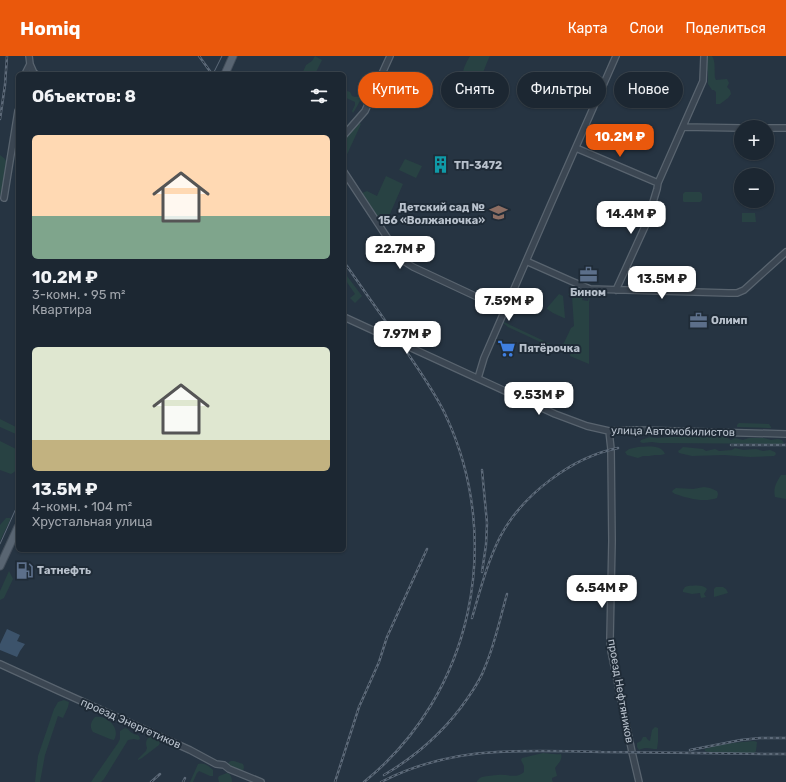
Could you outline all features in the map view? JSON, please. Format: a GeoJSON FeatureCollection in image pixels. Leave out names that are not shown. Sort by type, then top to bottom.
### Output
{"type":"FeatureCollection","features":[{"type":"Feature","properties":{"kind":"main road"},"geometry":{"type":"LineString","coordinates":[[226,72],[233,56]]}},
{"type":"Feature","properties":{"kind":"main road"},"geometry":{"type":"LineString","coordinates":[[0,566],[16,531]]}},
{"type":"Feature","properties":{"kind":"street"},"geometry":{"type":"LineString","coordinates":[[29,56],[30,64],[34,72]]}},
{"type":"Feature","properties":{"kind":"street"},"geometry":{"type":"LineString","coordinates":[[346,133],[365,110],[390,56]]}},
{"type":"Feature","properties":{"kind":"street"},"geometry":{"type":"LineString","coordinates":[[478,378],[484,358],[616,56]]}},
{"type":"Feature","properties":{"kind":"street"},"geometry":{"type":"LineString","coordinates":[[616,290],[647,222],[658,183],[703,81],[704,56]]}},
{"type":"Feature","properties":{"kind":"street"},"geometry":{"type":"LineString","coordinates":[[26,72],[30,64]]}},
{"type":"Feature","properties":{"kind":"street"},"geometry":{"type":"LineString","coordinates":[[4,198],[16,123]]}},
{"type":"Feature","properties":{"kind":"street"},"geometry":{"type":"LineString","coordinates":[[683,127],[734,128]]}},
{"type":"Feature","properties":{"kind":"street"},"geometry":{"type":"LineString","coordinates":[[774,128],[786,128]]}},
{"type":"Feature","properties":{"kind":"street"},"geometry":{"type":"LineString","coordinates":[[576,148],[658,183]]}},
{"type":"Feature","properties":{"kind":"street"},"geometry":{"type":"LineString","coordinates":[[346,175],[402,260],[412,267],[505,310]]}},
{"type":"Feature","properties":{"kind":"street"},"geometry":{"type":"LineString","coordinates":[[526,261],[590,289],[737,293],[744,290],[786,252]]}},
{"type":"Feature","properties":{"kind":"street","name":"улица Автомобилистов"},"geometry":{"type":"LineString","coordinates":[[346,318],[570,420],[587,426],[609,431],[638,430],[786,434]]}},
{"type":"Feature","properties":{"kind":"street","name":"проезд Нефтяников"},"geometry":{"type":"LineString","coordinates":[[609,431],[611,449],[612,542],[611,651],[639,782]]}},
{"type":"Feature","properties":{"kind":"street","name":"проезд Энергетиков"},"geometry":{"type":"LineString","coordinates":[[0,664],[190,750],[216,764],[224,765],[229,770],[260,782]]}},
{"type":"Feature","properties":{"kind":"green space"},"geometry":{"type":"Polygon","coordinates":[[[315,56],[322,60],[316,72],[303,72],[306,65],[312,61],[315,56]]]}},
{"type":"Feature","properties":{"kind":"green space"},"geometry":{"type":"Polygon","coordinates":[[[470,56],[490,56],[484,72],[463,72],[464,67],[470,56]]]}},
{"type":"Feature","properties":{"kind":"green space"},"geometry":{"type":"Polygon","coordinates":[[[712,56],[714,61],[716,80],[727,79],[729,83],[727,87],[731,94],[720,104],[716,104],[716,92],[712,90],[708,84],[708,72],[704,63],[705,58],[712,56]]]}},
{"type":"Feature","properties":{"kind":"green space"},"geometry":{"type":"Polygon","coordinates":[[[346,91],[350,92],[352,96],[358,97],[358,104],[353,113],[352,111],[355,102],[346,98],[346,91]]]}},
{"type":"Feature","properties":{"kind":"green space"},"geometry":{"type":"Polygon","coordinates":[[[357,122],[361,124],[346,157],[346,134],[357,122]]]}},
{"type":"Feature","properties":{"kind":"green space"},"geometry":{"type":"Polygon","coordinates":[[[0,155],[8,163],[3,191],[0,196],[0,155]]]}},
{"type":"Feature","properties":{"kind":"green space"},"geometry":{"type":"Polygon","coordinates":[[[405,159],[422,166],[416,178],[399,170],[405,159]]]}},
{"type":"Feature","properties":{"kind":"green space"},"geometry":{"type":"Polygon","coordinates":[[[386,176],[403,184],[386,223],[381,222],[362,193],[367,191],[377,196],[386,176]]]}},
{"type":"Feature","properties":{"kind":"green space"},"geometry":{"type":"Polygon","coordinates":[[[685,192],[700,192],[702,194],[702,200],[700,202],[684,202],[683,194],[685,192]]]}},
{"type":"Feature","properties":{"kind":"green space"},"geometry":{"type":"Polygon","coordinates":[[[742,213],[755,213],[756,222],[742,222],[742,213]]]}},
{"type":"Feature","properties":{"kind":"green space"},"geometry":{"type":"Polygon","coordinates":[[[346,275],[362,296],[355,303],[350,298],[355,294],[346,281],[346,275]]]}},
{"type":"Feature","properties":{"kind":"green space"},"geometry":{"type":"Polygon","coordinates":[[[574,286],[585,291],[582,300],[588,301],[590,297],[589,364],[570,356],[571,351],[565,349],[564,353],[508,327],[503,323],[504,322],[561,349],[571,328],[574,326],[572,296],[568,295],[574,286]]]}},
{"type":"Feature","properties":{"kind":"green space"},"geometry":{"type":"Polygon","coordinates":[[[559,294],[563,296],[565,318],[547,309],[559,294]]]}},
{"type":"Feature","properties":{"kind":"green space"},"geometry":{"type":"Polygon","coordinates":[[[0,419],[16,427],[16,434],[0,427],[0,419]]]}},
{"type":"Feature","properties":{"kind":"green space"},"geometry":{"type":"Polygon","coordinates":[[[739,423],[769,424],[771,428],[737,427],[739,423]]]}},
{"type":"Feature","properties":{"kind":"green space"},"geometry":{"type":"Polygon","coordinates":[[[650,437],[726,437],[731,440],[735,438],[743,440],[749,438],[764,438],[771,440],[782,440],[784,443],[640,442],[641,440],[650,437]]]}},
{"type":"Feature","properties":{"kind":"green space"},"geometry":{"type":"Polygon","coordinates":[[[0,441],[16,449],[16,470],[11,474],[0,470],[0,441]]]}},
{"type":"Feature","properties":{"kind":"green space"},"geometry":{"type":"Polygon","coordinates":[[[638,447],[657,447],[665,454],[643,456],[638,458],[627,455],[625,452],[629,449],[638,447]]]}},
{"type":"Feature","properties":{"kind":"green space"},"geometry":{"type":"Polygon","coordinates":[[[683,447],[703,449],[706,451],[715,449],[719,451],[732,450],[735,448],[743,450],[770,450],[776,454],[774,456],[750,457],[724,455],[692,456],[679,453],[678,451],[683,447]]]}},
{"type":"Feature","properties":{"kind":"green space"},"geometry":{"type":"Polygon","coordinates":[[[781,475],[786,475],[786,499],[775,497],[775,486],[781,475]]]}},
{"type":"Feature","properties":{"kind":"green space"},"geometry":{"type":"Polygon","coordinates":[[[704,487],[717,491],[717,498],[706,500],[696,499],[672,492],[676,488],[693,489],[704,487]]]}},
{"type":"Feature","properties":{"kind":"green space"},"geometry":{"type":"Polygon","coordinates":[[[6,518],[11,518],[0,541],[0,525],[6,518]]]}},
{"type":"Feature","properties":{"kind":"green space"},"geometry":{"type":"Polygon","coordinates":[[[9,571],[13,579],[4,598],[0,600],[0,591],[9,571]]]}},
{"type":"Feature","properties":{"kind":"green space"},"geometry":{"type":"Polygon","coordinates":[[[685,587],[705,587],[707,589],[704,594],[706,597],[701,598],[700,593],[692,594],[683,592],[685,587]]]}},
{"type":"Feature","properties":{"kind":"green space"},"geometry":{"type":"Polygon","coordinates":[[[716,587],[723,587],[728,593],[714,597],[714,589],[716,587]]]}},
{"type":"Feature","properties":{"kind":"green space"},"geometry":{"type":"Polygon","coordinates":[[[64,700],[69,702],[68,707],[63,718],[58,716],[45,755],[40,782],[35,782],[38,756],[54,709],[58,702],[64,700]]]}},
{"type":"Feature","properties":{"kind":"green space"},"geometry":{"type":"Polygon","coordinates":[[[95,717],[104,718],[112,723],[116,731],[114,740],[93,732],[91,724],[95,717]]]}},
{"type":"Feature","properties":{"kind":"green space"},"geometry":{"type":"Polygon","coordinates":[[[655,727],[658,728],[657,749],[646,748],[639,750],[637,743],[641,741],[643,737],[646,737],[650,741],[652,730],[655,727]]]}},
{"type":"Feature","properties":{"kind":"green space"},"geometry":{"type":"Polygon","coordinates":[[[125,728],[133,734],[138,735],[140,739],[128,740],[104,779],[101,782],[91,782],[118,743],[120,739],[120,731],[125,728]]]}},
{"type":"Feature","properties":{"kind":"green space"},"geometry":{"type":"Polygon","coordinates":[[[152,736],[160,742],[159,745],[138,760],[146,751],[147,739],[152,736]]]}},
{"type":"Feature","properties":{"kind":"green space"},"geometry":{"type":"Polygon","coordinates":[[[754,741],[757,742],[756,751],[754,753],[711,753],[705,751],[705,749],[717,746],[754,741]]]}},
{"type":"Feature","properties":{"kind":"green space"},"geometry":{"type":"Polygon","coordinates":[[[543,753],[561,754],[561,760],[555,768],[557,776],[552,778],[553,782],[477,782],[480,778],[486,776],[515,776],[521,774],[524,772],[524,766],[521,760],[522,758],[543,753]]]}},
{"type":"Feature","properties":{"kind":"green space"},"geometry":{"type":"Polygon","coordinates":[[[231,761],[243,764],[243,771],[235,770],[228,765],[231,761]]]}},
{"type":"Feature","properties":{"kind":"green space"},"geometry":{"type":"Polygon","coordinates":[[[198,764],[204,764],[210,767],[213,770],[213,776],[199,771],[193,782],[190,782],[198,764]]]}},
{"type":"Feature","properties":{"kind":"green space"},"geometry":{"type":"Polygon","coordinates":[[[227,773],[231,776],[232,782],[219,782],[219,776],[227,773]]]}},
{"type":"Feature","properties":{"kind":"water"},"geometry":{"type":"Polygon","coordinates":[[[7,629],[20,635],[17,641],[25,644],[17,657],[0,650],[0,644],[7,629]]]}},
{"type":"Feature","properties":{"kind":"tram line"},"geometry":{"type":"LineString","coordinates":[[214,72],[222,56]]}},
{"type":"Feature","properties":{"kind":"tram line"},"geometry":{"type":"LineString","coordinates":[[0,544],[16,508]]}},
{"type":"Feature","properties":{"kind":"railway"},"geometry":{"type":"LineString","coordinates":[[0,119],[5,85],[7,56]]}},
{"type":"Feature","properties":{"kind":"railway"},"geometry":{"type":"LineString","coordinates":[[199,56],[211,72]]}},
{"type":"Feature","properties":{"kind":"railway"},"geometry":{"type":"LineString","coordinates":[[346,265],[405,349],[442,407],[464,464],[473,514],[474,564],[468,613],[453,660],[431,705],[401,746],[364,782]]}},
{"type":"Feature","properties":{"kind":"railway"},"geometry":{"type":"LineString","coordinates":[[731,445],[786,445]]}},
{"type":"Feature","properties":{"kind":"railway"},"geometry":{"type":"LineString","coordinates":[[472,618],[484,577],[495,547],[510,521],[521,507],[550,480],[566,469],[583,460],[618,448]]}},
{"type":"Feature","properties":{"kind":"railway"},"geometry":{"type":"LineString","coordinates":[[482,470],[487,523],[486,545],[482,572]]}},
{"type":"Feature","properties":{"kind":"railway"},"geometry":{"type":"LineString","coordinates":[[335,782],[359,707],[379,662],[387,637],[427,549]]}},
{"type":"Feature","properties":{"kind":"railway"},"geometry":{"type":"LineString","coordinates":[[384,775],[430,742],[459,711],[477,684],[489,658],[507,594]]}},
{"type":"Feature","properties":{"kind":"railway"},"geometry":{"type":"LineString","coordinates":[[690,750],[741,740],[786,738]]}},
{"type":"Feature","properties":{"kind":"railway"},"geometry":{"type":"LineString","coordinates":[[381,782],[423,765],[482,753],[549,751],[786,754]]}},
{"type":"Feature","properties":{"kind":"railway"},"geometry":{"type":"LineString","coordinates":[[151,782],[160,774]]}},
{"type":"Feature","properties":{"kind":"railway"},"geometry":{"type":"LineString","coordinates":[[183,782],[185,778]]}},
{"type":"Feature","properties":{"kind":"place","name":"ТП-3472"},"geometry":{"type":"Point","coordinates":[441,165]}},
{"type":"Feature","properties":{"kind":"place","name":"Детский сад № 156 «Волжаночка»"},"geometry":{"type":"Point","coordinates":[498,213]}},
{"type":"Feature","properties":{"kind":"place","name":"Бином"},"geometry":{"type":"Point","coordinates":[588,274]}},
{"type":"Feature","properties":{"kind":"place","name":"Олимп"},"geometry":{"type":"Point","coordinates":[698,320]}},
{"type":"Feature","properties":{"kind":"place","name":"Пятёрочка"},"geometry":{"type":"Point","coordinates":[506,348]}},
{"type":"Feature","properties":{"kind":"place","name":"Татнефть"},"geometry":{"type":"Point","coordinates":[24,570]}}]}
